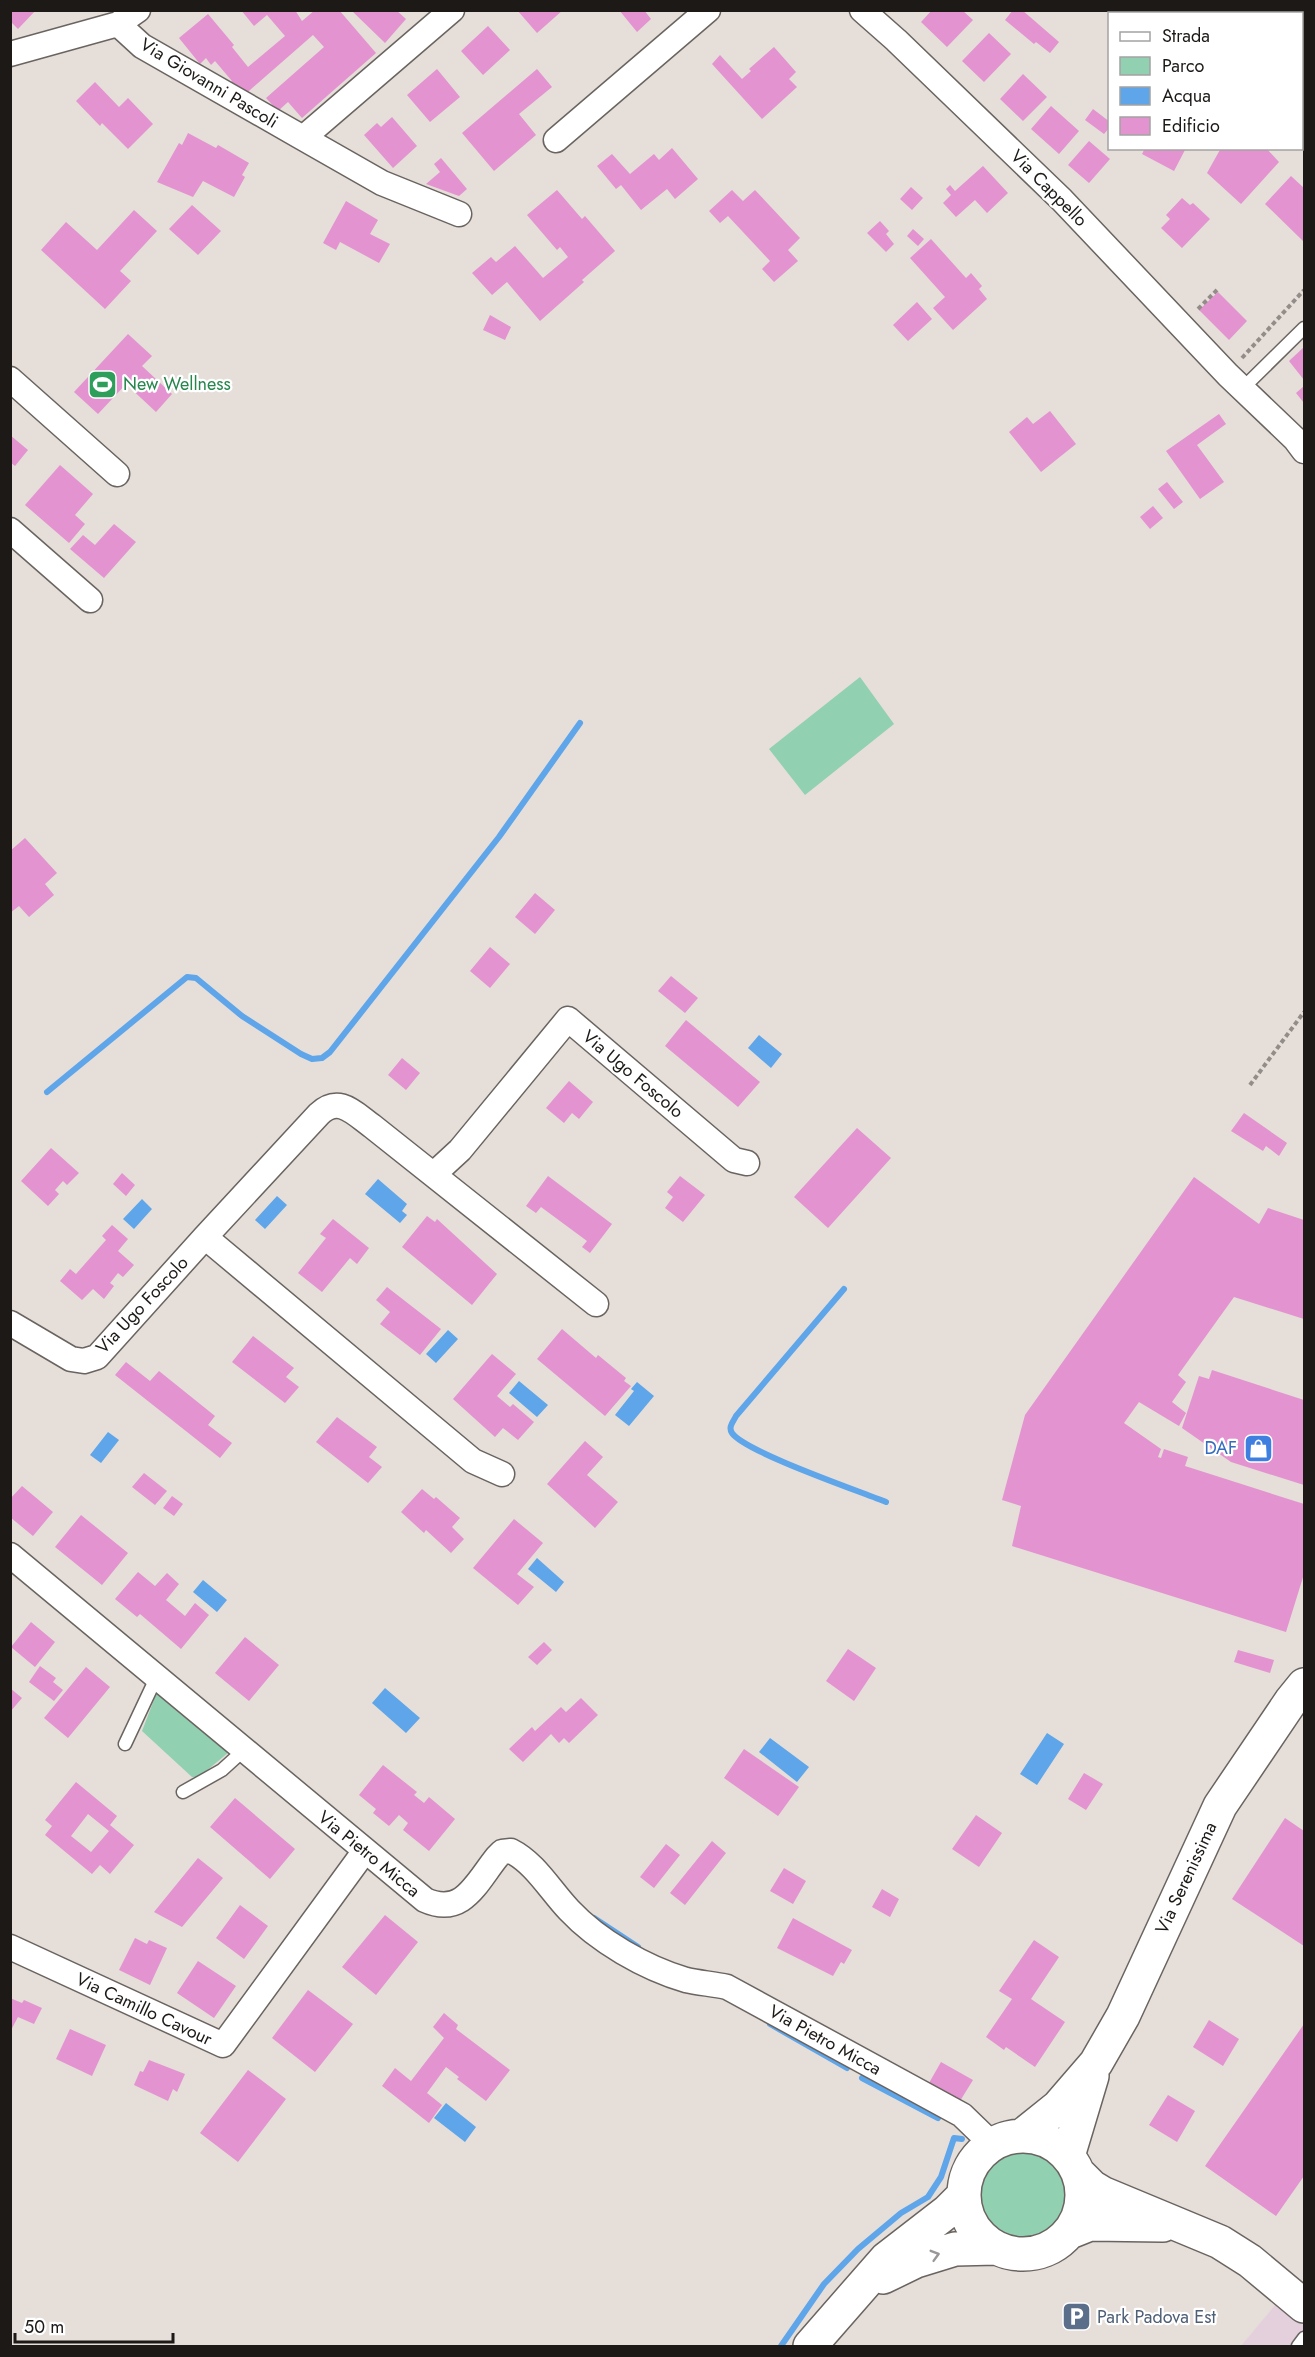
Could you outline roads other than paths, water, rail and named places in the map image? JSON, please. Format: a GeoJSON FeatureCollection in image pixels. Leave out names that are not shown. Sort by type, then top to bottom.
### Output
{"type":"FeatureCollection","features":[{"type":"Feature","properties":{"kind":"street"},"geometry":{"type":"LineString","coordinates":[[10,54],[117,24],[138,10]]}},
{"type":"Feature","properties":{"kind":"street"},"geometry":{"type":"LineString","coordinates":[[303,138],[452,10]]}},
{"type":"Feature","properties":{"kind":"street"},"geometry":{"type":"LineString","coordinates":[[556,140],[708,10]]}},
{"type":"Feature","properties":{"kind":"street","name":"Via Cappello"},"geometry":{"type":"LineString","coordinates":[[862,10],[1054,192],[1235,382],[1305,451]]}},
{"type":"Feature","properties":{"kind":"street","name":"Via Giovanni Pascoli"},"geometry":{"type":"LineString","coordinates":[[117,24],[142,46],[382,183],[459,214]]}},
{"type":"Feature","properties":{"kind":"street"},"geometry":{"type":"LineString","coordinates":[[10,378],[117,474]]}},
{"type":"Feature","properties":{"kind":"street"},"geometry":{"type":"LineString","coordinates":[[10,530],[90,600]]}},
{"type":"Feature","properties":{"kind":"street","name":"Via Ugo Foscolo"},"geometry":{"type":"LineString","coordinates":[[434,1174],[460,1150],[568,1019],[734,1160],[747,1163]]}},
{"type":"Feature","properties":{"kind":"street","name":"Via Ugo Foscolo"},"geometry":{"type":"LineString","coordinates":[[10,1323],[71,1359],[84,1361],[97,1357],[320,1114],[326,1108],[334,1105],[350,1110],[596,1304]]}},
{"type":"Feature","properties":{"kind":"street"},"geometry":{"type":"LineString","coordinates":[[205,1237],[474,1461],[502,1474]]}},
{"type":"Feature","properties":{"kind":"street","name":"Via Pietro Micca"},"geometry":{"type":"LineString","coordinates":[[10,1555],[424,1900],[446,1906],[458,1903],[502,1852],[511,1851],[534,1869],[569,1910],[597,1936],[632,1957],[686,1980],[727,1987],[962,2115],[992,2144]]}},
{"type":"Feature","properties":{"kind":"street","name":"Via Serenissima"},"geometry":{"type":"LineString","coordinates":[[963,2196],[966,2175],[976,2157],[992,2144],[1023,2135],[1058,2107],[1096,2063],[1123,2016],[1220,1806],[1298,1693]]}},
{"type":"Feature","properties":{"kind":"street","name":"Via Camillo Cavour"},"geometry":{"type":"LineString","coordinates":[[10,1947],[223,2045],[364,1852]]}},
{"type":"Feature","properties":{"kind":"street","name":"Via Serenissima"},"geometry":{"type":"LineString","coordinates":[[1070,2232],[1080,2214],[1083,2194],[1074,2165],[1096,2063]]}},
{"type":"Feature","properties":{"kind":"street"},"geometry":{"type":"LineString","coordinates":[[1023,2135],[1040,2138],[1055,2145],[1092,2187],[1102,2193],[1220,2242],[1250,2261],[1305,2306]]}},
{"type":"Feature","properties":{"kind":"street"},"geometry":{"type":"LineString","coordinates":[[963,2196],[972,2226],[982,2238],[996,2248],[1015,2254],[1036,2253],[1054,2245],[1070,2232],[1090,2224],[1181,2225]]}},
{"type":"Feature","properties":{"kind":"street"},"geometry":{"type":"LineString","coordinates":[[810,2346],[886,2259],[948,2211],[963,2196]]}},
{"type":"Feature","properties":{"kind":"street"},"geometry":{"type":"LineString","coordinates":[[862,2287],[916,2261],[955,2249],[996,2248]]}},
{"type":"Feature","properties":{"kind":"lane"},"geometry":{"type":"LineString","coordinates":[[1235,382],[1305,327]]}},
{"type":"Feature","properties":{"kind":"lane"},"geometry":{"type":"LineString","coordinates":[[125,1743],[157,1676]]}},
{"type":"Feature","properties":{"kind":"lane"},"geometry":{"type":"LineString","coordinates":[[183,1792],[222,1770],[244,1750]]}},
{"type":"Feature","properties":{"kind":"lane"},"geometry":{"type":"LineString","coordinates":[[1298,2346],[1305,2338]]}},
{"type":"Feature","properties":{"kind":"water"},"geometry":{"type":"Polygon","coordinates":[[[759,1035],[782,1054],[771,1068],[748,1048],[759,1035]]]}},
{"type":"Feature","properties":{"kind":"water"},"geometry":{"type":"Polygon","coordinates":[[[378,1179],[407,1204],[402,1211],[407,1215],[400,1223],[365,1194],[378,1179]]]}},
{"type":"Feature","properties":{"kind":"water"},"geometry":{"type":"Polygon","coordinates":[[[277,1196],[287,1205],[265,1229],[255,1220],[277,1196]]]}},
{"type":"Feature","properties":{"kind":"water"},"geometry":{"type":"Polygon","coordinates":[[[142,1199],[152,1209],[134,1229],[123,1219],[142,1199]]]}},
{"type":"Feature","properties":{"kind":"water"},"geometry":{"type":"Polygon","coordinates":[[[448,1330],[458,1339],[436,1363],[426,1354],[448,1330]]]}},
{"type":"Feature","properties":{"kind":"water"},"geometry":{"type":"Polygon","coordinates":[[[519,1381],[548,1405],[537,1417],[509,1393],[519,1381]]]}},
{"type":"Feature","properties":{"kind":"water"},"geometry":{"type":"Polygon","coordinates":[[[637,1382],[654,1396],[629,1426],[615,1415],[634,1391],[631,1389],[637,1382]]]}},
{"type":"Feature","properties":{"kind":"water"},"geometry":{"type":"Polygon","coordinates":[[[108,1432],[119,1440],[101,1463],[90,1455],[108,1432]]]}},
{"type":"Feature","properties":{"kind":"water"},"geometry":{"type":"Polygon","coordinates":[[[537,1558],[564,1582],[556,1592],[528,1569],[537,1558]]]}},
{"type":"Feature","properties":{"kind":"water"},"geometry":{"type":"Polygon","coordinates":[[[203,1580],[227,1600],[217,1612],[193,1592],[203,1580]]]}},
{"type":"Feature","properties":{"kind":"water"},"geometry":{"type":"Polygon","coordinates":[[[385,1688],[420,1718],[406,1733],[372,1703],[385,1688]]]}},
{"type":"Feature","properties":{"kind":"water"},"geometry":{"type":"Polygon","coordinates":[[[1047,1733],[1064,1744],[1037,1785],[1020,1774],[1047,1733]]]}},
{"type":"Feature","properties":{"kind":"water"},"geometry":{"type":"Polygon","coordinates":[[[770,1738],[809,1767],[797,1782],[759,1752],[770,1738]]]}},
{"type":"Feature","properties":{"kind":"water"},"geometry":{"type":"Polygon","coordinates":[[[446,2103],[476,2127],[465,2142],[434,2118],[446,2103]]]}},
{"type":"Feature","properties":{"kind":"waterway"},"geometry":{"type":"LineString","coordinates":[[47,1092],[187,977],[196,978],[242,1016],[301,1054],[312,1059],[322,1058],[330,1052],[499,837],[580,723]]}},
{"type":"Feature","properties":{"kind":"waterway"},"geometry":{"type":"LineString","coordinates":[[844,1289],[736,1416],[731,1424],[731,1431],[741,1441],[779,1460],[886,1502]]}},
{"type":"Feature","properties":{"kind":"waterway"},"geometry":{"type":"LineString","coordinates":[[594,1918],[638,1947]]}},
{"type":"Feature","properties":{"kind":"waterway"},"geometry":{"type":"LineString","coordinates":[[770,2024],[847,2068]]}},
{"type":"Feature","properties":{"kind":"waterway"},"geometry":{"type":"LineString","coordinates":[[862,2078],[938,2118]]}},
{"type":"Feature","properties":{"kind":"waterway"},"geometry":{"type":"LineString","coordinates":[[781,2346],[824,2284],[858,2249],[901,2213],[928,2197],[941,2177],[954,2138],[962,2139]]}},
{"type":"Feature","properties":{"kind":"place","name":"New Wellness"},"geometry":{"type":"Point","coordinates":[102,384]}},
{"type":"Feature","properties":{"kind":"place","name":"DAF"},"geometry":{"type":"Point","coordinates":[1258,1448]}},
{"type":"Feature","properties":{"kind":"place","name":"Park Padova Est"},"geometry":{"type":"Point","coordinates":[1076,2317]}}]}
